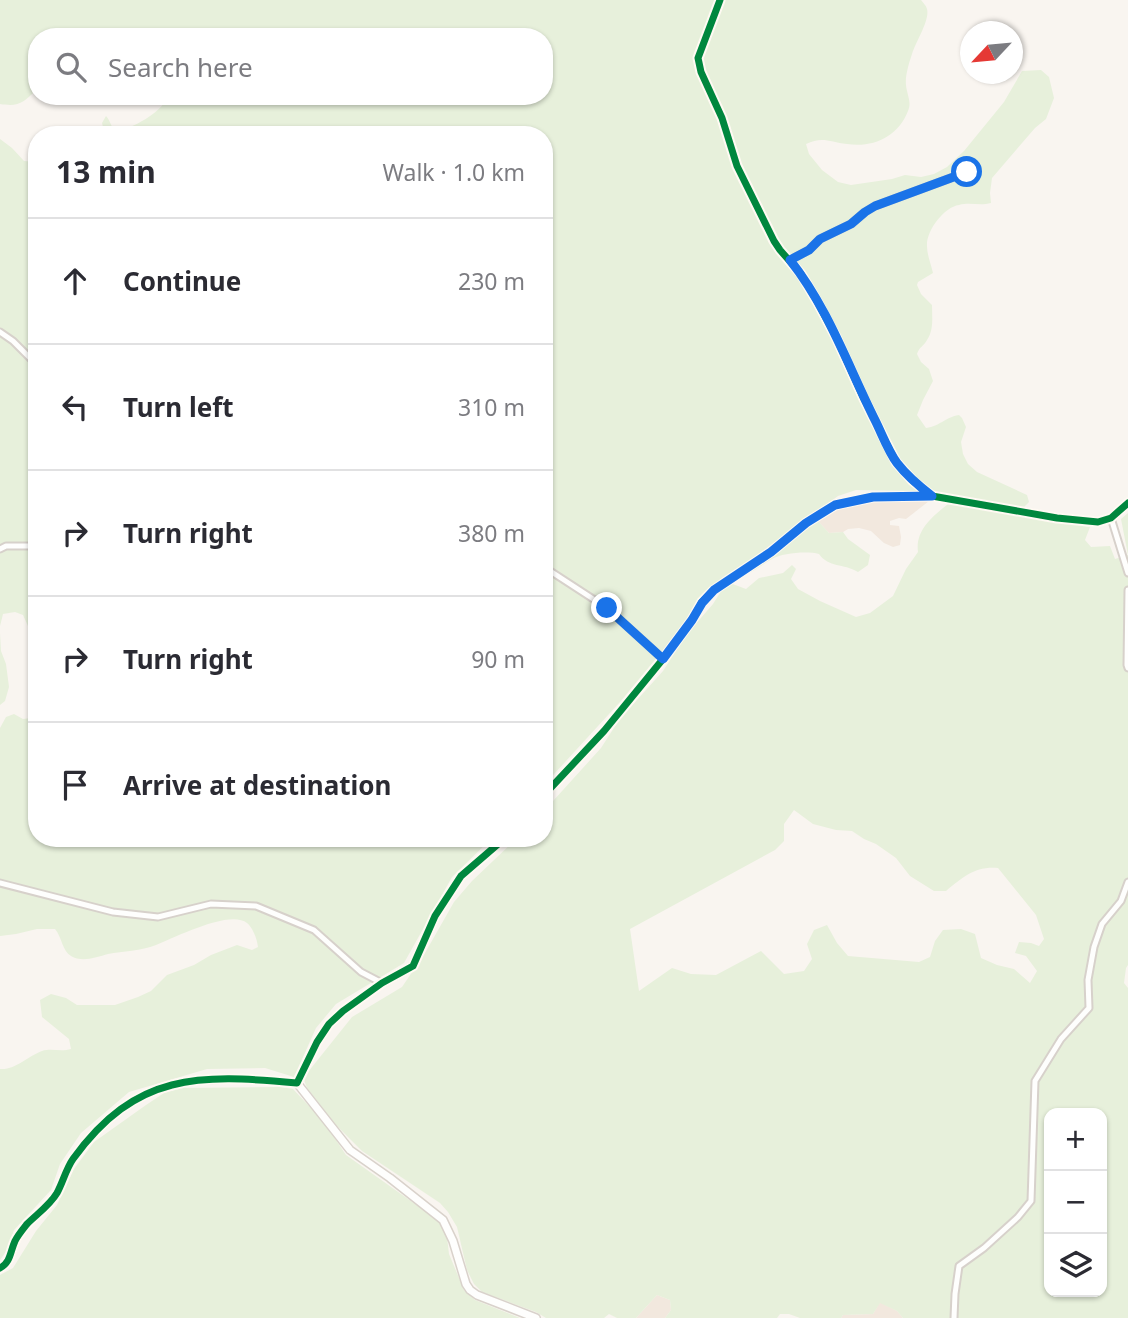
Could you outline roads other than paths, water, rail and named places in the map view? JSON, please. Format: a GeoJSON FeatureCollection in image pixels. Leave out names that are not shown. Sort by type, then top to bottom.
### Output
{"type":"FeatureCollection","features":[{"type":"Feature","properties":{"kind":"street"},"geometry":{"type":"LineString","coordinates":[[720,0],[698,58],[701,72],[717,104],[737,166],[774,241],[811,291],[836,337],[896,462],[913,481],[932,496]]}},
{"type":"Feature","properties":{"kind":"street"},"geometry":{"type":"LineString","coordinates":[[790,260],[809,250],[820,239],[851,224],[875,206],[967,172]]}},
{"type":"Feature","properties":{"kind":"street"},"geometry":{"type":"LineString","coordinates":[[0,332],[28,356]]}},
{"type":"Feature","properties":{"kind":"street"},"geometry":{"type":"LineString","coordinates":[[553,785],[604,731],[663,659],[714,590],[835,505],[873,497],[932,496],[1098,522],[1111,518],[1128,503]]}},
{"type":"Feature","properties":{"kind":"street"},"geometry":{"type":"LineString","coordinates":[[1111,518],[1128,573]]}},
{"type":"Feature","properties":{"kind":"street"},"geometry":{"type":"LineString","coordinates":[[0,549],[28,547]]}},
{"type":"Feature","properties":{"kind":"street"},"geometry":{"type":"LineString","coordinates":[[553,574],[607,608],[663,659]]}},
{"type":"Feature","properties":{"kind":"street"},"geometry":{"type":"LineString","coordinates":[[1128,590],[1128,668]]}},
{"type":"Feature","properties":{"kind":"street"},"geometry":{"type":"LineString","coordinates":[[297,1083],[329,1024],[382,983],[412,966],[435,916],[461,876],[495,847]]}},
{"type":"Feature","properties":{"kind":"street"},"geometry":{"type":"LineString","coordinates":[[954,1318],[958,1266],[993,1240],[1031,1201],[1035,1081],[1061,1039],[1088,1008],[1088,979],[1094,947],[1102,924],[1121,901],[1128,882]]}},
{"type":"Feature","properties":{"kind":"street"},"geometry":{"type":"LineString","coordinates":[[0,883],[113,912],[158,917],[211,904],[256,906],[314,930],[361,972],[382,983]]}},
{"type":"Feature","properties":{"kind":"street"},"geometry":{"type":"LineString","coordinates":[[0,1268],[8,1262],[15,1242],[25,1226],[56,1195],[72,1162],[92,1135],[127,1105],[146,1093],[170,1084],[196,1079],[257,1079],[297,1083],[350,1150],[443,1220],[470,1290],[536,1318]]}}]}
